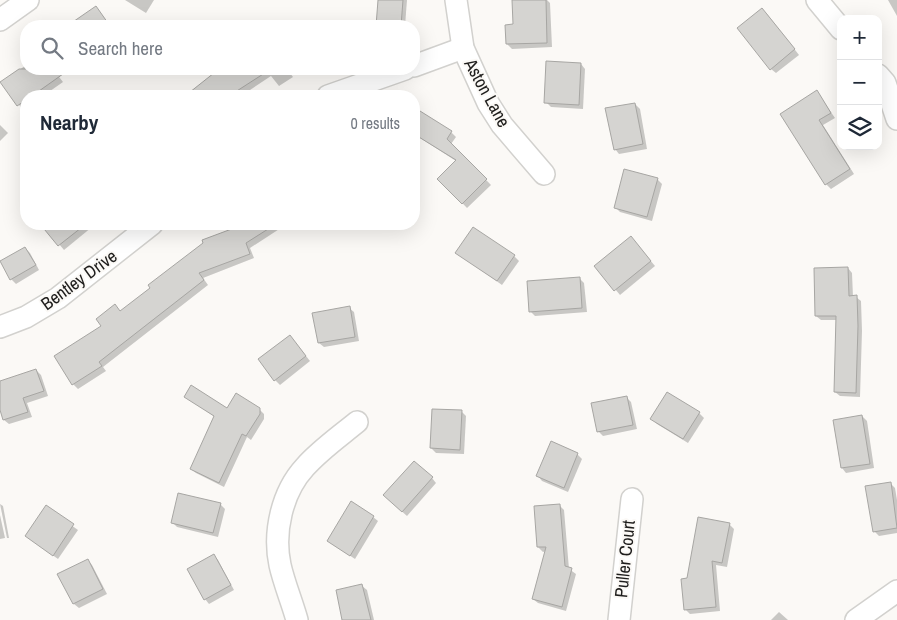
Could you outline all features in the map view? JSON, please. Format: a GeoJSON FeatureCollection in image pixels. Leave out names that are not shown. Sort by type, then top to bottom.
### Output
{"type":"FeatureCollection","features":[{"type":"Feature","properties":{"kind":"street"},"geometry":{"type":"LineString","coordinates":[[0,20],[28,0]]}},
{"type":"Feature","properties":{"kind":"street","name":"Aston Lane"},"geometry":{"type":"LineString","coordinates":[[456,0],[463,48],[488,103],[497,118],[544,174]]}},
{"type":"Feature","properties":{"kind":"street"},"geometry":{"type":"LineString","coordinates":[[817,0],[837,24]]}},
{"type":"Feature","properties":{"kind":"street"},"geometry":{"type":"LineString","coordinates":[[420,64],[463,48]]}},
{"type":"Feature","properties":{"kind":"street"},"geometry":{"type":"LineString","coordinates":[[345,90],[388,75]]}},
{"type":"Feature","properties":{"kind":"street"},"geometry":{"type":"LineString","coordinates":[[887,77],[897,119]]}},
{"type":"Feature","properties":{"kind":"street","name":"Bentley Drive"},"geometry":{"type":"LineString","coordinates":[[0,326],[26,317],[58,298],[144,230]]}},
{"type":"Feature","properties":{"kind":"street"},"geometry":{"type":"LineString","coordinates":[[297,620],[280,564],[278,542],[279,525],[287,498],[294,482],[315,456],[357,422]]}},
{"type":"Feature","properties":{"kind":"street","name":"Puller Court"},"geometry":{"type":"LineString","coordinates":[[618,620],[632,499]]}},
{"type":"Feature","properties":{"kind":"street"},"geometry":{"type":"LineString","coordinates":[[856,620],[897,592]]}},
{"type":"Feature","properties":{"kind":"building"},"geometry":{"type":"Polygon","coordinates":[[[378,0],[403,0],[401,20],[376,20],[378,0]]]}},
{"type":"Feature","properties":{"kind":"building"},"geometry":{"type":"Polygon","coordinates":[[[512,0],[546,0],[547,43],[506,44],[505,25],[513,24],[512,0]]]}},
{"type":"Feature","properties":{"kind":"building"},"geometry":{"type":"Polygon","coordinates":[[[96,6],[106,20],[76,20],[96,6]]]}},
{"type":"Feature","properties":{"kind":"building"},"geometry":{"type":"Polygon","coordinates":[[[762,8],[795,49],[770,70],[737,28],[762,8]]]}},
{"type":"Feature","properties":{"kind":"building"},"geometry":{"type":"Polygon","coordinates":[[[546,61],[581,63],[579,105],[544,103],[546,61]]]}},
{"type":"Feature","properties":{"kind":"building"},"geometry":{"type":"Polygon","coordinates":[[[19,69],[20,75],[62,75],[40,90],[20,90],[20,104],[17,106],[0,82],[19,69]]]}},
{"type":"Feature","properties":{"kind":"building"},"geometry":{"type":"Polygon","coordinates":[[[211,75],[262,75],[238,90],[193,90],[211,75]]]}},
{"type":"Feature","properties":{"kind":"building"},"geometry":{"type":"Polygon","coordinates":[[[817,90],[831,113],[819,120],[850,169],[825,185],[780,114],[817,90]]]}},
{"type":"Feature","properties":{"kind":"building"},"geometry":{"type":"Polygon","coordinates":[[[635,103],[643,144],[614,150],[605,108],[635,103]]]}},
{"type":"Feature","properties":{"kind":"building"},"geometry":{"type":"Polygon","coordinates":[[[420,111],[452,131],[447,139],[487,179],[462,204],[437,179],[456,160],[420,138],[420,111]]]}},
{"type":"Feature","properties":{"kind":"building"},"geometry":{"type":"Polygon","coordinates":[[[624,169],[658,178],[647,217],[614,208],[624,169]]]}},
{"type":"Feature","properties":{"kind":"building"},"geometry":{"type":"Polygon","coordinates":[[[473,227],[515,255],[497,281],[455,253],[473,227]]]}},
{"type":"Feature","properties":{"kind":"building"},"geometry":{"type":"Polygon","coordinates":[[[45,230],[78,230],[58,246],[45,230]]]}},
{"type":"Feature","properties":{"kind":"building"},"geometry":{"type":"Polygon","coordinates":[[[229,230],[267,230],[246,243],[250,254],[199,273],[204,280],[99,362],[102,366],[72,385],[54,356],[101,326],[96,319],[115,304],[120,311],[150,288],[148,285],[203,243],[202,240],[229,230]]]}},
{"type":"Feature","properties":{"kind":"building"},"geometry":{"type":"Polygon","coordinates":[[[631,236],[651,261],[614,291],[594,266],[631,236]]]}},
{"type":"Feature","properties":{"kind":"building"},"geometry":{"type":"Polygon","coordinates":[[[25,247],[36,265],[10,280],[0,261],[25,247]]]}},
{"type":"Feature","properties":{"kind":"building"},"geometry":{"type":"Polygon","coordinates":[[[848,267],[849,296],[857,295],[856,393],[834,392],[836,316],[815,316],[814,268],[848,267]]]}},
{"type":"Feature","properties":{"kind":"building"},"geometry":{"type":"Polygon","coordinates":[[[580,277],[582,308],[529,312],[527,281],[580,277]]]}},
{"type":"Feature","properties":{"kind":"building"},"geometry":{"type":"Polygon","coordinates":[[[350,306],[355,337],[318,343],[312,313],[350,306]]]}},
{"type":"Feature","properties":{"kind":"building"},"geometry":{"type":"Polygon","coordinates":[[[290,335],[306,356],[274,381],[258,359],[290,335]]]}},
{"type":"Feature","properties":{"kind":"building"},"geometry":{"type":"Polygon","coordinates":[[[36,369],[44,391],[23,398],[28,412],[3,420],[0,410],[0,381],[36,369]]]}},
{"type":"Feature","properties":{"kind":"building"},"geometry":{"type":"Polygon","coordinates":[[[191,385],[227,408],[236,393],[260,408],[260,414],[246,436],[242,434],[219,483],[190,469],[214,416],[184,397],[191,385]]]}},
{"type":"Feature","properties":{"kind":"building"},"geometry":{"type":"Polygon","coordinates":[[[667,392],[700,412],[683,439],[650,419],[667,392]]]}},
{"type":"Feature","properties":{"kind":"building"},"geometry":{"type":"Polygon","coordinates":[[[627,396],[633,425],[597,432],[591,403],[627,396]]]}},
{"type":"Feature","properties":{"kind":"building"},"geometry":{"type":"Polygon","coordinates":[[[432,409],[462,410],[460,450],[430,448],[432,409]]]}},
{"type":"Feature","properties":{"kind":"building"},"geometry":{"type":"Polygon","coordinates":[[[862,415],[870,464],[841,468],[833,420],[862,415]]]}},
{"type":"Feature","properties":{"kind":"building"},"geometry":{"type":"Polygon","coordinates":[[[551,441],[578,453],[564,488],[536,476],[551,441]]]}},
{"type":"Feature","properties":{"kind":"building"},"geometry":{"type":"Polygon","coordinates":[[[414,461],[433,477],[402,512],[383,495],[414,461]]]}},
{"type":"Feature","properties":{"kind":"building"},"geometry":{"type":"Polygon","coordinates":[[[891,482],[897,528],[873,532],[865,486],[891,482]]]}},
{"type":"Feature","properties":{"kind":"building"},"geometry":{"type":"Polygon","coordinates":[[[178,493],[221,503],[213,533],[171,523],[178,493]]]}},
{"type":"Feature","properties":{"kind":"building"},"geometry":{"type":"Polygon","coordinates":[[[351,501],[374,516],[350,556],[327,541],[351,501]]]}},
{"type":"Feature","properties":{"kind":"building"},"geometry":{"type":"Polygon","coordinates":[[[560,504],[565,566],[572,568],[562,607],[532,599],[546,547],[537,547],[534,506],[560,504]]]}},
{"type":"Feature","properties":{"kind":"building"},"geometry":{"type":"Polygon","coordinates":[[[46,505],[74,524],[53,556],[25,536],[46,505]]]}},
{"type":"Feature","properties":{"kind":"building"},"geometry":{"type":"Polygon","coordinates":[[[698,517],[730,523],[722,563],[712,561],[716,607],[684,610],[681,579],[687,578],[698,517]]]}},
{"type":"Feature","properties":{"kind":"building"},"geometry":{"type":"Polygon","coordinates":[[[214,554],[231,585],[204,600],[187,569],[214,554]]]}},
{"type":"Feature","properties":{"kind":"building"},"geometry":{"type":"Polygon","coordinates":[[[88,559],[103,589],[73,604],[57,574],[88,559]]]}},
{"type":"Feature","properties":{"kind":"building"},"geometry":{"type":"Polygon","coordinates":[[[362,584],[371,620],[342,620],[336,590],[362,584]]]}}]}
